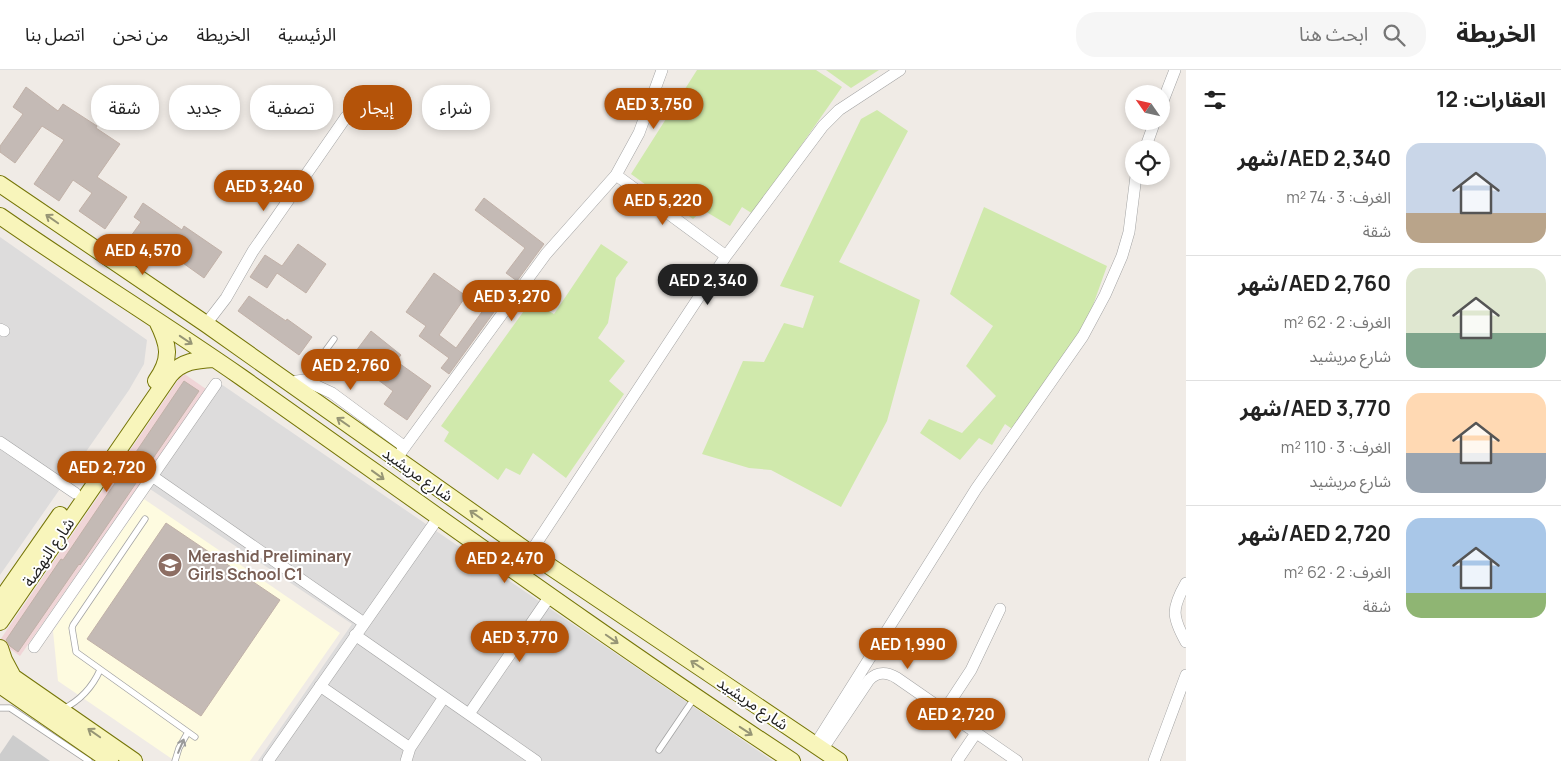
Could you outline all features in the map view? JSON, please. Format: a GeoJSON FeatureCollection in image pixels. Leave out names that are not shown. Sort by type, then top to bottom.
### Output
{"type":"FeatureCollection","features":[{"type":"Feature","properties":{"kind":"main road","name":"شارع مريشيد"},"geometry":{"type":"LineString","coordinates":[[0,184],[183,310],[297,382],[400,453],[530,553],[839,761]]}},
{"type":"Feature","properties":{"kind":"main road","name":"شارع مريشيد"},"geometry":{"type":"LineString","coordinates":[[2,220],[239,376],[438,518],[695,697],[792,761]]}},
{"type":"Feature","properties":{"kind":"main road"},"geometry":{"type":"LineString","coordinates":[[124,299],[127,293],[135,290],[161,306],[183,310]]}},
{"type":"Feature","properties":{"kind":"main road","name":"شارع النهضة"},"geometry":{"type":"LineString","coordinates":[[0,601],[164,367],[167,348],[164,335],[157,321]]}},
{"type":"Feature","properties":{"kind":"main road","name":"شارع النهضة"},"geometry":{"type":"LineString","coordinates":[[0,622],[170,375],[178,367],[188,362],[214,359]]}},
{"type":"Feature","properties":{"kind":"main road"},"geometry":{"type":"LineString","coordinates":[[239,376],[258,382],[275,392],[282,391],[297,382]]}},
{"type":"Feature","properties":{"kind":"main road"},"geometry":{"type":"LineString","coordinates":[[0,648],[4,660],[5,685]]}},
{"type":"Feature","properties":{"kind":"main road"},"geometry":{"type":"LineString","coordinates":[[0,668],[5,685],[110,761]]}},
{"type":"Feature","properties":{"kind":"main road"},"geometry":{"type":"LineString","coordinates":[[5,685],[60,710],[134,761]]}},
{"type":"Feature","properties":{"kind":"street"},"geometry":{"type":"LineString","coordinates":[[400,453],[541,260],[616,175],[639,133],[662,70]]}},
{"type":"Feature","properties":{"kind":"street"},"geometry":{"type":"LineString","coordinates":[[530,553],[726,256],[823,126],[839,110],[900,70]]}},
{"type":"Feature","properties":{"kind":"street"},"geometry":{"type":"LineString","coordinates":[[1169,85],[1175,70]]}},
{"type":"Feature","properties":{"kind":"street"},"geometry":{"type":"LineString","coordinates":[[206,324],[232,290],[253,251],[343,121]]}},
{"type":"Feature","properties":{"kind":"street"},"geometry":{"type":"LineString","coordinates":[[616,175],[726,256]]}},
{"type":"Feature","properties":{"kind":"street"},"geometry":{"type":"LineString","coordinates":[[819,747],[976,489],[1083,336],[1105,295],[1122,256],[1129,232],[1135,185]]}},
{"type":"Feature","properties":{"kind":"street"},"geometry":{"type":"LineString","coordinates":[[34,647],[216,384]]}},
{"type":"Feature","properties":{"kind":"street"},"geometry":{"type":"LineString","coordinates":[[0,442],[75,493]]}},
{"type":"Feature","properties":{"kind":"street"},"geometry":{"type":"LineString","coordinates":[[152,476],[364,623]]}},
{"type":"Feature","properties":{"kind":"street"},"geometry":{"type":"LineString","coordinates":[[272,760],[320,686],[438,518]]}},
{"type":"Feature","properties":{"kind":"street"},"geometry":{"type":"LineString","coordinates":[[1186,583],[1177,599],[1174,612],[1176,624],[1186,642]]}},
{"type":"Feature","properties":{"kind":"street"},"geometry":{"type":"LineString","coordinates":[[469,714],[550,596]]}},
{"type":"Feature","properties":{"kind":"street"},"geometry":{"type":"LineString","coordinates":[[944,711],[971,670],[1000,609]]}},
{"type":"Feature","properties":{"kind":"street"},"geometry":{"type":"LineString","coordinates":[[355,635],[536,761]]}},
{"type":"Feature","properties":{"kind":"street"},"geometry":{"type":"LineString","coordinates":[[819,747],[866,683],[877,674],[890,674],[1017,761]]}},
{"type":"Feature","properties":{"kind":"street"},"geometry":{"type":"LineString","coordinates":[[1154,761],[1186,675]]}},
{"type":"Feature","properties":{"kind":"street"},"geometry":{"type":"LineString","coordinates":[[320,686],[410,748]]}},
{"type":"Feature","properties":{"kind":"street"},"geometry":{"type":"LineString","coordinates":[[406,761],[410,748],[444,697]]}},
{"type":"Feature","properties":{"kind":"street"},"geometry":{"type":"LineString","coordinates":[[957,761],[976,733]]}},
{"type":"Feature","properties":{"kind":"street"},"geometry":{"type":"LineString","coordinates":[[514,761],[521,751]]}},
{"type":"Feature","properties":{"kind":"lane"},"geometry":{"type":"LineString","coordinates":[[297,382],[334,338]]}},
{"type":"Feature","properties":{"kind":"lane"},"geometry":{"type":"LineString","coordinates":[[145,519],[72,628],[76,652],[195,737]]}},
{"type":"Feature","properties":{"kind":"lane"},"geometry":{"type":"LineString","coordinates":[[60,710],[74,704],[85,695],[94,683],[100,670]]}},
{"type":"Feature","properties":{"kind":"lane"},"geometry":{"type":"LineString","coordinates":[[659,750],[695,697]]}},
{"type":"Feature","properties":{"kind":"lane"},"geometry":{"type":"LineString","coordinates":[[0,708],[10,708],[89,761]]}},
{"type":"Feature","properties":{"kind":"lane"},"geometry":{"type":"LineString","coordinates":[[176,761],[179,748],[188,732]]}},
{"type":"Feature","properties":{"kind":"shaded area"},"geometry":{"type":"Polygon","coordinates":[[[0,237],[147,340],[144,364],[129,390],[0,575],[0,237]]]}},
{"type":"Feature","properties":{"kind":"shaded area"},"geometry":{"type":"Polygon","coordinates":[[[183,373],[206,389],[20,656],[0,642],[0,640],[183,373]]]}},
{"type":"Feature","properties":{"kind":"shaded area"},"geometry":{"type":"Polygon","coordinates":[[[221,384],[773,761],[258,761],[352,624],[150,489],[221,384]]]}},
{"type":"Feature","properties":{"kind":"shaded area","name":"Merashid Preliminary Girls School C1"},"geometry":{"type":"Polygon","coordinates":[[[144,499],[340,633],[250,761],[175,761],[58,681],[53,631],[144,499]]]}},
{"type":"Feature","properties":{"kind":"shaded area"},"geometry":{"type":"Polygon","coordinates":[[[13,735],[50,761],[0,761],[0,754],[13,735]]]}},
{"type":"Feature","properties":{"kind":"green space"},"geometry":{"type":"Polygon","coordinates":[[[697,70],[816,70],[842,87],[753,214],[742,207],[730,226],[703,210],[693,219],[631,174],[697,70]]]}},
{"type":"Feature","properties":{"kind":"green space"},"geometry":{"type":"Polygon","coordinates":[[[826,70],[879,70],[851,88],[826,70]]]}},
{"type":"Feature","properties":{"kind":"green space"},"geometry":{"type":"Polygon","coordinates":[[[877,110],[908,131],[839,262],[920,300],[887,421],[841,507],[771,470],[749,468],[702,454],[743,361],[764,362],[784,323],[803,328],[814,296],[780,286],[861,119],[877,110]]]}},
{"type":"Feature","properties":{"kind":"green space"},"geometry":{"type":"Polygon","coordinates":[[[984,207],[1107,266],[1087,322],[1015,431],[1005,424],[992,445],[979,438],[960,460],[920,433],[929,419],[962,433],[996,396],[966,366],[993,326],[950,294],[984,207]]]}},
{"type":"Feature","properties":{"kind":"green space"},"geometry":{"type":"Polygon","coordinates":[[[601,244],[628,262],[616,278],[608,323],[598,338],[625,361],[609,381],[624,394],[566,478],[533,453],[520,475],[506,468],[498,480],[444,441],[449,432],[441,426],[531,301],[554,314],[601,244]]]}},
{"type":"Feature","properties":{"kind":"building"},"geometry":{"type":"Polygon","coordinates":[[[26,87],[58,111],[63,104],[91,122],[91,130],[99,130],[120,144],[97,177],[127,197],[105,229],[79,211],[92,193],[73,180],[59,201],[34,184],[64,140],[42,126],[15,163],[0,152],[0,146],[23,114],[13,107],[26,87]]]}},
{"type":"Feature","properties":{"kind":"building"},"geometry":{"type":"Polygon","coordinates":[[[484,198],[544,244],[517,281],[506,273],[525,248],[475,210],[484,198]]]}},
{"type":"Feature","properties":{"kind":"building"},"geometry":{"type":"Polygon","coordinates":[[[143,203],[182,230],[184,226],[222,252],[204,278],[159,246],[155,252],[131,236],[141,222],[134,217],[143,203]]]}},
{"type":"Feature","properties":{"kind":"building"},"geometry":{"type":"Polygon","coordinates":[[[298,244],[326,264],[306,293],[277,273],[267,288],[250,277],[265,255],[282,266],[298,244]]]}},
{"type":"Feature","properties":{"kind":"building"},"geometry":{"type":"Polygon","coordinates":[[[434,273],[466,296],[439,335],[456,348],[497,291],[505,297],[449,374],[441,368],[449,358],[419,336],[426,326],[406,312],[434,273]]]}},
{"type":"Feature","properties":{"kind":"building"},"geometry":{"type":"Polygon","coordinates":[[[249,296],[312,337],[299,355],[238,311],[249,296]]]}},
{"type":"Feature","properties":{"kind":"building"},"geometry":{"type":"Polygon","coordinates":[[[371,331],[401,355],[396,361],[431,386],[407,420],[384,404],[393,391],[350,359],[371,331]]]}},
{"type":"Feature","properties":{"kind":"building"},"geometry":{"type":"Polygon","coordinates":[[[184,381],[199,391],[18,652],[6,640],[61,559],[63,560],[184,381]]]}},
{"type":"Feature","properties":{"kind":"building"},"geometry":{"type":"Polygon","coordinates":[[[166,523],[280,600],[201,716],[87,639],[166,523]]]}},
{"type":"Feature","properties":{"kind":"place","name":"Merashid Preliminary Girls School C1"},"geometry":{"type":"Point","coordinates":[170,565]}}]}
